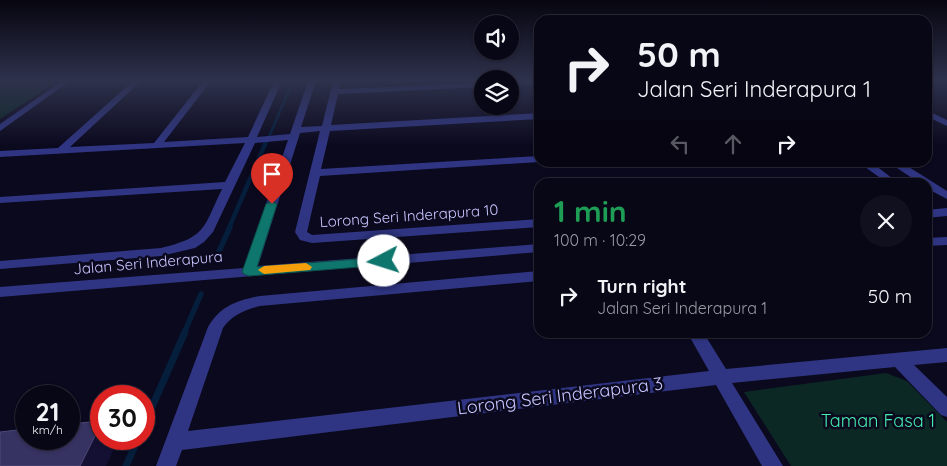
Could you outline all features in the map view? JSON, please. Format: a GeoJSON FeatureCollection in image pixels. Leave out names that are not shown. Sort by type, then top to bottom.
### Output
{"type":"FeatureCollection","features":[{"type":"Feature","properties":{"kind":"street"},"geometry":{"type":"LineString","coordinates":[[0,128],[35,103]]}},
{"type":"Feature","properties":{"kind":"street"},"geometry":{"type":"LineString","coordinates":[[61,150],[113,103]]}},
{"type":"Feature","properties":{"kind":"street"},"geometry":{"type":"LineString","coordinates":[[157,145],[190,103]]}},
{"type":"Feature","properties":{"kind":"street"},"geometry":{"type":"LineString","coordinates":[[0,265],[176,250],[200,239],[207,232],[230,185],[256,139],[270,103]]}},
{"type":"Feature","properties":{"kind":"street"},"geometry":{"type":"LineString","coordinates":[[249,272],[305,103]]}},
{"type":"Feature","properties":{"kind":"street"},"geometry":{"type":"LineString","coordinates":[[332,103],[315,173],[534,160]]}},
{"type":"Feature","properties":{"kind":"street"},"geometry":{"type":"LineString","coordinates":[[0,154],[281,138],[295,133],[326,128],[534,116]]}},
{"type":"Feature","properties":{"kind":"street"},"geometry":{"type":"LineString","coordinates":[[932,116],[947,124]]}},
{"type":"Feature","properties":{"kind":"street"},"geometry":{"type":"LineString","coordinates":[[870,167],[886,178]]}},
{"type":"Feature","properties":{"kind":"street"},"geometry":{"type":"LineString","coordinates":[[901,167],[918,178]]}},
{"type":"Feature","properties":{"kind":"street","name":"Lorong Seri Inderapura 10"},"geometry":{"type":"LineString","coordinates":[[315,173],[301,232],[307,238],[534,223]]}},
{"type":"Feature","properties":{"kind":"street"},"geometry":{"type":"LineString","coordinates":[[0,200],[230,185]]}},
{"type":"Feature","properties":{"kind":"street"},"geometry":{"type":"LineString","coordinates":[[932,186],[945,194]]}},
{"type":"Feature","properties":{"kind":"street"},"geometry":{"type":"LineString","coordinates":[[932,213],[947,212]]}},
{"type":"Feature","properties":{"kind":"street"},"geometry":{"type":"LineString","coordinates":[[932,242],[947,241]]}},
{"type":"Feature","properties":{"kind":"street","name":"Jalan Seri Inderapura"},"geometry":{"type":"LineString","coordinates":[[0,292],[534,248]]}},
{"type":"Feature","properties":{"kind":"street"},"geometry":{"type":"LineString","coordinates":[[166,466],[216,327],[232,309],[260,301],[534,276]]}},
{"type":"Feature","properties":{"kind":"street"},"geometry":{"type":"LineString","coordinates":[[698,338],[728,393],[773,466]]}},
{"type":"Feature","properties":{"kind":"street","name":"Lorong Seri Inderapura 3"},"geometry":{"type":"LineString","coordinates":[[174,442],[721,377],[947,355]]}},
{"type":"Feature","properties":{"kind":"street"},"geometry":{"type":"LineString","coordinates":[[899,360],[947,409]]}},
{"type":"Feature","properties":{"kind":"green space"},"geometry":{"type":"Polygon","coordinates":[[[0,103],[25,103],[0,119],[0,103]]]}},
{"type":"Feature","properties":{"kind":"green space","name":"Taman Fasa 1"},"geometry":{"type":"Polygon","coordinates":[[[886,373],[907,381],[947,422],[947,466],[791,466],[744,392],[886,373]]]}},
{"type":"Feature","properties":{"kind":"building"},"geometry":{"type":"Polygon","coordinates":[[[90,422],[90,446],[80,466],[0,466],[0,432],[15,430],[15,450],[80,450],[80,423],[90,422]]]}},
{"type":"Feature","properties":{"kind":"waterway"},"geometry":{"type":"LineString","coordinates":[[265,146],[284,103]]}},
{"type":"Feature","properties":{"kind":"waterway"},"geometry":{"type":"LineString","coordinates":[[229,228],[265,144]]}},
{"type":"Feature","properties":{"kind":"waterway"},"geometry":{"type":"LineString","coordinates":[[216,258],[230,227]]}},
{"type":"Feature","properties":{"kind":"waterway"},"geometry":{"type":"LineString","coordinates":[[184,333],[201,294]]}},
{"type":"Feature","properties":{"kind":"waterway"},"geometry":{"type":"LineString","coordinates":[[155,400],[185,332]]}},
{"type":"Feature","properties":{"kind":"waterway"},"geometry":{"type":"LineString","coordinates":[[126,466],[133,450]]}},
{"type":"Feature","properties":{"kind":"slow traffic"},"geometry":{"type":"LineString","coordinates":[[264,270],[306,267]]}},
{"type":"Feature","properties":{"kind":"route"},"geometry":{"type":"LineString","coordinates":[[272,204],[249,272],[384,261]]}}]}
